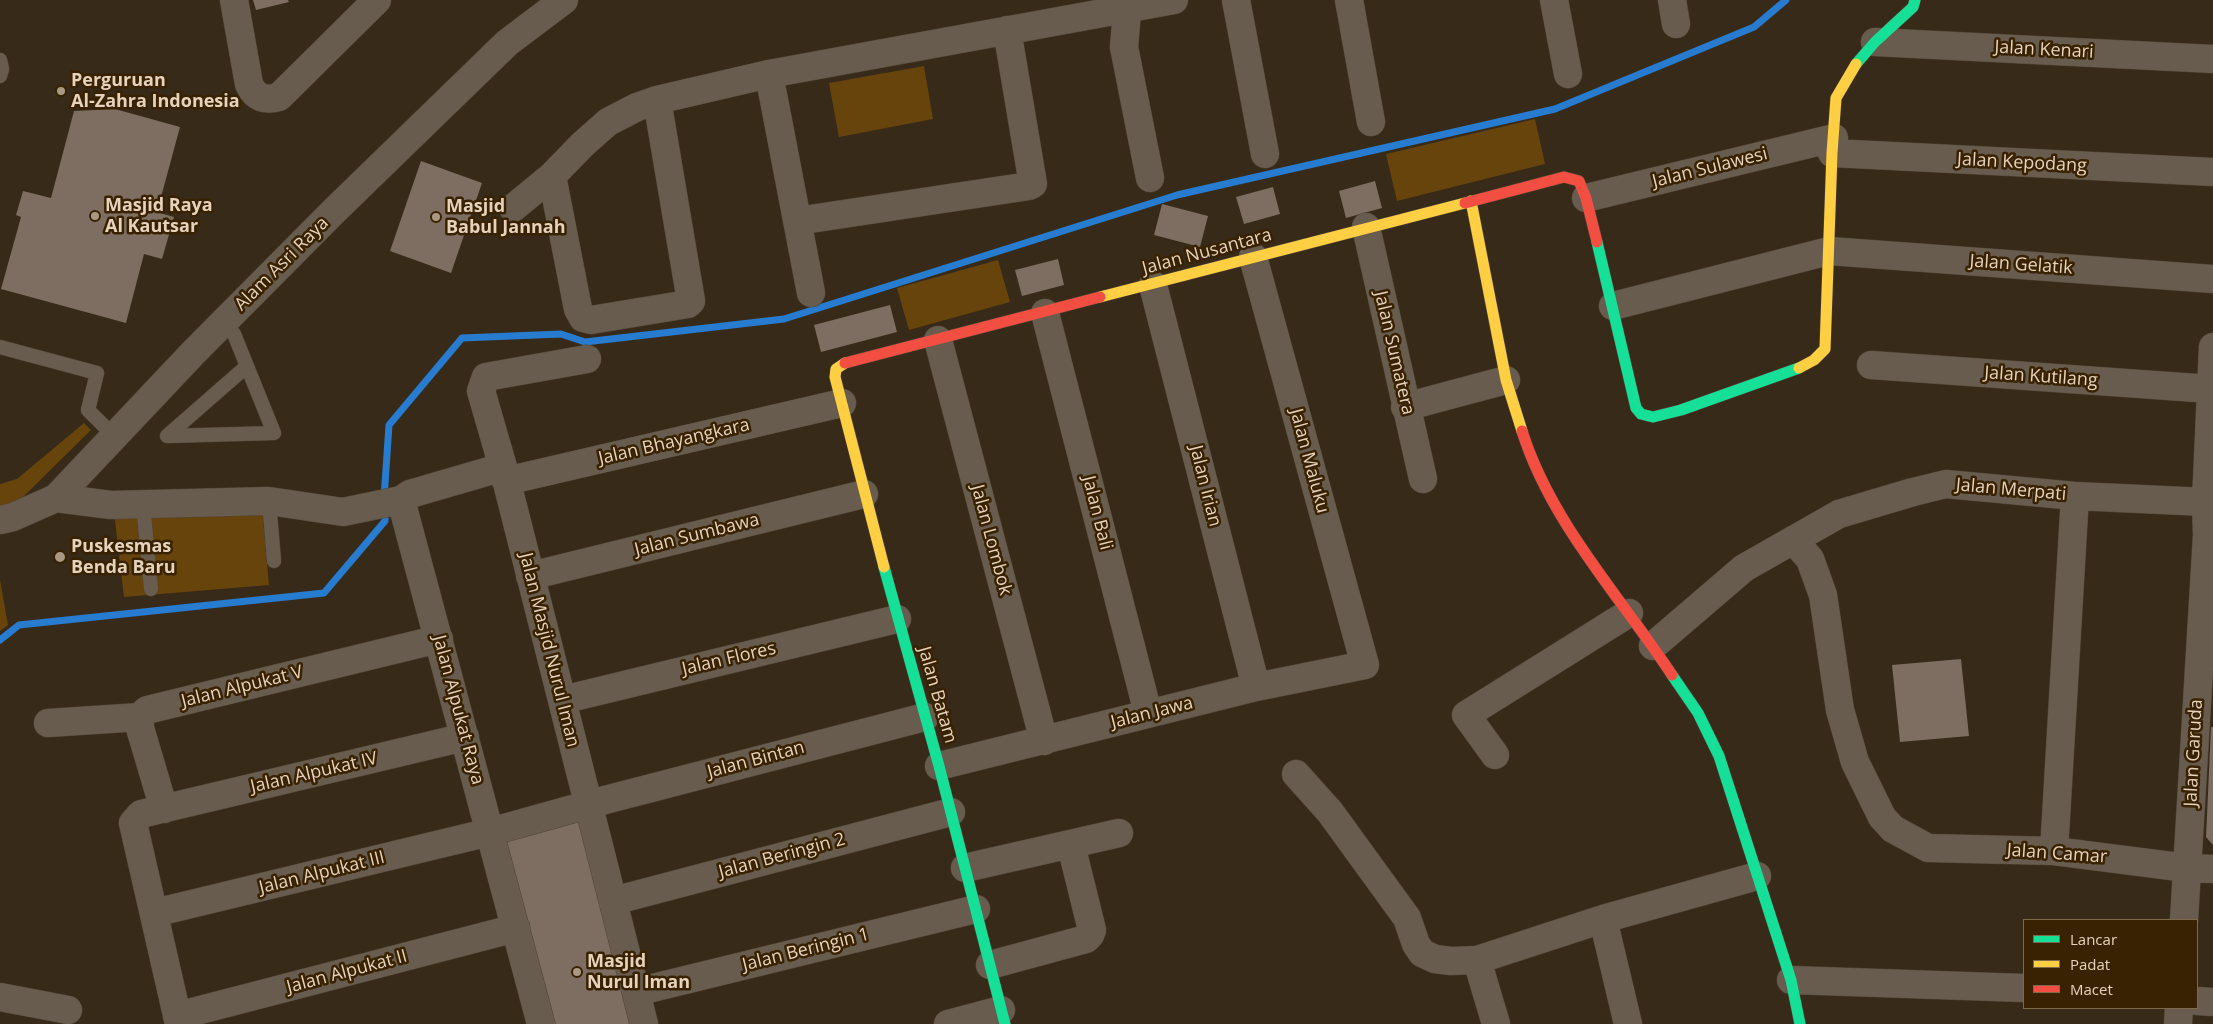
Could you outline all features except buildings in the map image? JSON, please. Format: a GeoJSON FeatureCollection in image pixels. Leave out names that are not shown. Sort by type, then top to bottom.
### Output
{"type":"FeatureCollection","features":[{"type":"Feature","properties":{"kind":"street"},"geometry":{"type":"LineString","coordinates":[[234,0],[249,84],[252,92],[260,98],[269,100],[279,97],[352,12],[377,0]]}},
{"type":"Feature","properties":{"kind":"street","name":"Alam Asri Raya"},"geometry":{"type":"LineString","coordinates":[[0,520],[13,517],[56,498],[334,211],[507,43],[564,0]]}},
{"type":"Feature","properties":{"kind":"street"},"geometry":{"type":"LineString","coordinates":[[513,208],[552,176],[608,122],[637,107],[656,100],[769,74],[1007,30],[1098,6],[1174,0]]}},
{"type":"Feature","properties":{"kind":"street"},"geometry":{"type":"LineString","coordinates":[[1236,0],[1265,154]]}},
{"type":"Feature","properties":{"kind":"street"},"geometry":{"type":"LineString","coordinates":[[1349,0],[1371,122]]}},
{"type":"Feature","properties":{"kind":"street"},"geometry":{"type":"LineString","coordinates":[[1554,0],[1568,74]]}},
{"type":"Feature","properties":{"kind":"street"},"geometry":{"type":"LineString","coordinates":[[1586,198],[1636,408],[1641,414],[1653,416],[1681,410],[1798,369],[1814,360],[1825,349],[1836,98],[1855,64],[1913,6],[1915,0]]}},
{"type":"Feature","properties":{"kind":"street"},"geometry":{"type":"LineString","coordinates":[[1128,4],[1124,47],[1150,178]]}},
{"type":"Feature","properties":{"kind":"street"},"geometry":{"type":"LineString","coordinates":[[1098,6],[1124,47]]}},
{"type":"Feature","properties":{"kind":"street"},"geometry":{"type":"LineString","coordinates":[[797,221],[1033,184],[1007,30]]}},
{"type":"Feature","properties":{"kind":"street","name":"Jalan Kenari"},"geometry":{"type":"LineString","coordinates":[[1875,42],[2213,59]]}},
{"type":"Feature","properties":{"kind":"street"},"geometry":{"type":"LineString","coordinates":[[769,74],[811,293]]}},
{"type":"Feature","properties":{"kind":"street"},"geometry":{"type":"LineString","coordinates":[[552,176],[578,309],[583,318],[591,320],[688,304],[691,301],[656,100]]}},
{"type":"Feature","properties":{"kind":"street","name":"Jalan Kepodang"},"geometry":{"type":"LineString","coordinates":[[1833,146],[2213,172]]}},
{"type":"Feature","properties":{"kind":"street","name":"Jalan Sulawesi"},"geometry":{"type":"LineString","coordinates":[[1586,198],[1833,146]]}},
{"type":"Feature","properties":{"kind":"street","name":"Jalan Nusantara"},"geometry":{"type":"LineString","coordinates":[[835,377],[836,369],[842,364],[1046,313],[1366,227],[1564,177],[1578,181],[1586,198]]}},
{"type":"Feature","properties":{"kind":"street"},"geometry":{"type":"LineString","coordinates":[[1471,201],[1506,380],[1530,457],[1576,541],[1653,646],[1698,713],[1719,756],[1791,980],[1800,1024]]}},
{"type":"Feature","properties":{"kind":"street","name":"Jalan Sumatera"},"geometry":{"type":"LineString","coordinates":[[1366,227],[1405,407],[1423,479]]}},
{"type":"Feature","properties":{"kind":"street","name":"Jalan Gelatik"},"geometry":{"type":"LineString","coordinates":[[1613,306],[1829,251],[2213,279]]}},
{"type":"Feature","properties":{"kind":"street","name":"Jalan Maluku"},"geometry":{"type":"LineString","coordinates":[[1253,257],[1365,665]]}},
{"type":"Feature","properties":{"kind":"street","name":"Jalan Irian"},"geometry":{"type":"LineString","coordinates":[[1153,285],[1256,686]]}},
{"type":"Feature","properties":{"kind":"street","name":"Jalan Bali"},"geometry":{"type":"LineString","coordinates":[[1046,313],[1148,713]]}},
{"type":"Feature","properties":{"kind":"street","name":"Jalan Lombok"},"geometry":{"type":"LineString","coordinates":[[938,340],[1044,741]]}},
{"type":"Feature","properties":{"kind":"street","name":"Jalan Garuda"},"geometry":{"type":"LineString","coordinates":[[2184,919],[2200,868],[2210,535],[2206,502],[2212,425],[2213,347]]}},
{"type":"Feature","properties":{"kind":"street","name":"Jalan Masjid Nurul Iman"},"geometry":{"type":"LineString","coordinates":[[587,359],[486,377],[481,391],[505,474],[587,805],[644,1024]]}},
{"type":"Feature","properties":{"kind":"street","name":"Jalan Kutilang"},"geometry":{"type":"LineString","coordinates":[[1871,365],[2211,389]]}},
{"type":"Feature","properties":{"kind":"street","name":"Jalan Batam"},"geometry":{"type":"LineString","coordinates":[[835,377],[897,619],[966,868],[1003,1017]]}},
{"type":"Feature","properties":{"kind":"street"},"geometry":{"type":"LineString","coordinates":[[1405,407],[1506,380]]}},
{"type":"Feature","properties":{"kind":"street","name":"Jalan Bhayangkara"},"geometry":{"type":"LineString","coordinates":[[505,474],[842,403]]}},
{"type":"Feature","properties":{"kind":"street"},"geometry":{"type":"LineString","coordinates":[[56,498],[111,505],[269,501],[343,512],[401,500],[410,494],[505,474]]}},
{"type":"Feature","properties":{"kind":"street","name":"Jalan Merpati"},"geometry":{"type":"LineString","coordinates":[[1653,646],[1744,568],[1839,514],[1946,484],[2075,496],[2206,502]]}},
{"type":"Feature","properties":{"kind":"street","name":"Jalan Sumbawa"},"geometry":{"type":"LineString","coordinates":[[530,576],[864,494]]}},
{"type":"Feature","properties":{"kind":"street"},"geometry":{"type":"LineString","coordinates":[[2054,851],[2075,496]]}},
{"type":"Feature","properties":{"kind":"street","name":"Jalan Alpukat Raya"},"geometry":{"type":"LineString","coordinates":[[401,500],[541,1024]]}},
{"type":"Feature","properties":{"kind":"street","name":"Jalan Camar"},"geometry":{"type":"LineString","coordinates":[[1793,540],[1810,559],[1823,595],[1840,710],[1855,762],[1882,817],[1893,829],[1928,848],[2054,851],[2200,868]]}},
{"type":"Feature","properties":{"kind":"street"},"geometry":{"type":"LineString","coordinates":[[1495,755],[1466,715],[1629,613]]}},
{"type":"Feature","properties":{"kind":"street","name":"Jalan Flores"},"geometry":{"type":"LineString","coordinates":[[562,700],[897,619]]}},
{"type":"Feature","properties":{"kind":"street","name":"Jalan Alpukat V"},"geometry":{"type":"LineString","coordinates":[[140,717],[147,710],[439,639]]}},
{"type":"Feature","properties":{"kind":"street","name":"Jalan Jawa"},"geometry":{"type":"LineString","coordinates":[[939,766],[1256,686],[1365,665]]}},
{"type":"Feature","properties":{"kind":"street"},"geometry":{"type":"LineString","coordinates":[[48,723],[140,717],[140,728],[164,809]]}},
{"type":"Feature","properties":{"kind":"street","name":"Jalan Bintan"},"geometry":{"type":"LineString","coordinates":[[490,832],[925,717]]}},
{"type":"Feature","properties":{"kind":"street","name":"Jalan Alpukat IV"},"geometry":{"type":"LineString","coordinates":[[154,913],[133,823],[140,814],[465,737]]}},
{"type":"Feature","properties":{"kind":"street"},"geometry":{"type":"LineString","coordinates":[[1296,774],[1330,812],[1407,918],[1416,944],[1422,953],[1435,959],[1451,961],[1477,960],[1603,919],[1757,876]]}},
{"type":"Feature","properties":{"kind":"street","name":"Jalan Beringin 2"},"geometry":{"type":"LineString","coordinates":[[613,901],[951,812]]}},
{"type":"Feature","properties":{"kind":"street","name":"Jalan Alpukat III"},"geometry":{"type":"LineString","coordinates":[[154,913],[490,832]]}},
{"type":"Feature","properties":{"kind":"street"},"geometry":{"type":"LineString","coordinates":[[966,868],[1119,833]]}},
{"type":"Feature","properties":{"kind":"street"},"geometry":{"type":"LineString","coordinates":[[990,964],[1086,939],[1090,936],[1092,930],[1071,845]]}},
{"type":"Feature","properties":{"kind":"street","name":"Jalan Beringin 1"},"geometry":{"type":"LineString","coordinates":[[636,992],[976,909]]}},
{"type":"Feature","properties":{"kind":"street"},"geometry":{"type":"LineString","coordinates":[[154,913],[178,1020]]}},
{"type":"Feature","properties":{"kind":"street"},"geometry":{"type":"LineString","coordinates":[[1603,919],[1628,1024]]}},
{"type":"Feature","properties":{"kind":"street","name":"Jalan Alpukat II"},"geometry":{"type":"LineString","coordinates":[[178,1020],[516,928]]}},
{"type":"Feature","properties":{"kind":"street"},"geometry":{"type":"LineString","coordinates":[[1477,960],[1496,1024]]}},
{"type":"Feature","properties":{"kind":"street"},"geometry":{"type":"LineString","coordinates":[[1791,980],[2023,988]]}},
{"type":"Feature","properties":{"kind":"street"},"geometry":{"type":"LineString","coordinates":[[0,997],[68,1010]]}},
{"type":"Feature","properties":{"kind":"street"},"geometry":{"type":"LineString","coordinates":[[2198,1001],[2213,1002]]}},
{"type":"Feature","properties":{"kind":"street"},"geometry":{"type":"LineString","coordinates":[[2178,1024],[2179,1009]]}},
{"type":"Feature","properties":{"kind":"street"},"geometry":{"type":"LineString","coordinates":[[948,1024],[1003,1017]]}},
{"type":"Feature","properties":{"kind":"lane"},"geometry":{"type":"LineString","coordinates":[[0,60],[2,69],[0,76]]}},
{"type":"Feature","properties":{"kind":"lane"},"geometry":{"type":"LineString","coordinates":[[223,324],[234,334],[247,366],[274,433],[166,436],[247,366]]}},
{"type":"Feature","properties":{"kind":"lane"},"geometry":{"type":"LineString","coordinates":[[0,347],[97,372],[88,410],[114,436]]}},
{"type":"Feature","properties":{"kind":"lane"},"geometry":{"type":"LineString","coordinates":[[269,501],[274,561]]}},
{"type":"Feature","properties":{"kind":"lane"},"geometry":{"type":"LineString","coordinates":[[143,504],[151,589]]}},
{"type":"Feature","properties":{"kind":"shaded area"},"geometry":{"type":"Polygon","coordinates":[[[924,66],[933,119],[839,137],[829,83],[924,66]]]}},
{"type":"Feature","properties":{"kind":"shaded area"},"geometry":{"type":"Polygon","coordinates":[[[1535,119],[1545,164],[1397,201],[1386,154],[1535,119]]]}},
{"type":"Feature","properties":{"kind":"shaded area"},"geometry":{"type":"Polygon","coordinates":[[[998,260],[1010,302],[909,330],[897,288],[998,260]]]}},
{"type":"Feature","properties":{"kind":"shaded area"},"geometry":{"type":"Polygon","coordinates":[[[84,423],[91,430],[23,497],[0,508],[0,484],[17,479],[84,423]]]}},
{"type":"Feature","properties":{"kind":"shaded area"},"geometry":{"type":"Polygon","coordinates":[[[262,508],[269,585],[124,597],[114,512],[262,508]]]}},
{"type":"Feature","properties":{"kind":"shaded area"},"geometry":{"type":"Polygon","coordinates":[[[0,580],[8,625],[0,631],[0,580]]]}},
{"type":"Feature","properties":{"kind":"waterway"},"geometry":{"type":"LineString","coordinates":[[384,498],[389,425],[462,338],[561,334],[585,342],[784,319],[1177,195],[1555,109],[1754,27],[1786,0]]}},
{"type":"Feature","properties":{"kind":"waterway"},"geometry":{"type":"LineString","coordinates":[[0,640],[19,625],[324,593],[385,521],[385,509]]}},
{"type":"Feature","properties":{"kind":"traffic: fast"},"geometry":{"type":"LineString","coordinates":[[1856,64],[1875,42],[1913,7],[1915,0]]}},
{"type":"Feature","properties":{"kind":"traffic: fast"},"geometry":{"type":"LineString","coordinates":[[1597,242],[1636,408],[1641,414],[1653,417],[1681,410],[1799,368]]}},
{"type":"Feature","properties":{"kind":"traffic: fast"},"geometry":{"type":"LineString","coordinates":[[884,567],[939,766],[1005,1024]]}},
{"type":"Feature","properties":{"kind":"traffic: fast"},"geometry":{"type":"LineString","coordinates":[[1672,675],[1698,713],[1719,756],[1791,980],[1800,1024]]}},
{"type":"Feature","properties":{"kind":"traffic: slow"},"geometry":{"type":"LineString","coordinates":[[1799,368],[1814,360],[1825,349],[1832,153],[1836,98],[1856,64]]}},
{"type":"Feature","properties":{"kind":"traffic: slow"},"geometry":{"type":"LineString","coordinates":[[1471,201],[1506,380],[1522,431]]}},
{"type":"Feature","properties":{"kind":"traffic: slow"},"geometry":{"type":"LineString","coordinates":[[1100,297],[1465,203]]}},
{"type":"Feature","properties":{"kind":"traffic: slow"},"geometry":{"type":"LineString","coordinates":[[845,363],[836,369],[835,377],[884,567]]}},
{"type":"Feature","properties":{"kind":"traffic: jam"},"geometry":{"type":"LineString","coordinates":[[1465,203],[1564,177],[1579,181],[1586,198],[1597,242]]}},
{"type":"Feature","properties":{"kind":"traffic: jam"},"geometry":{"type":"LineString","coordinates":[[845,363],[1100,297]]}},
{"type":"Feature","properties":{"kind":"traffic: jam"},"geometry":{"type":"LineString","coordinates":[[1522,431],[1550,497],[1568,528],[1672,675]]}},
{"type":"Feature","properties":{"kind":"place","name":"Perguruan Al-Zahra Indonesia"},"geometry":{"type":"Point","coordinates":[61,91]}},
{"type":"Feature","properties":{"kind":"place","name":"Masjid Raya Al Kautsar"},"geometry":{"type":"Point","coordinates":[95,216]}},
{"type":"Feature","properties":{"kind":"place","name":"Masjid Babul Jannah"},"geometry":{"type":"Point","coordinates":[436,217]}},
{"type":"Feature","properties":{"kind":"place","name":"Puskesmas Benda Baru"},"geometry":{"type":"Point","coordinates":[60,557]}},
{"type":"Feature","properties":{"kind":"place","name":"Masjid Nurul Iman"},"geometry":{"type":"Point","coordinates":[577,972]}}]}
